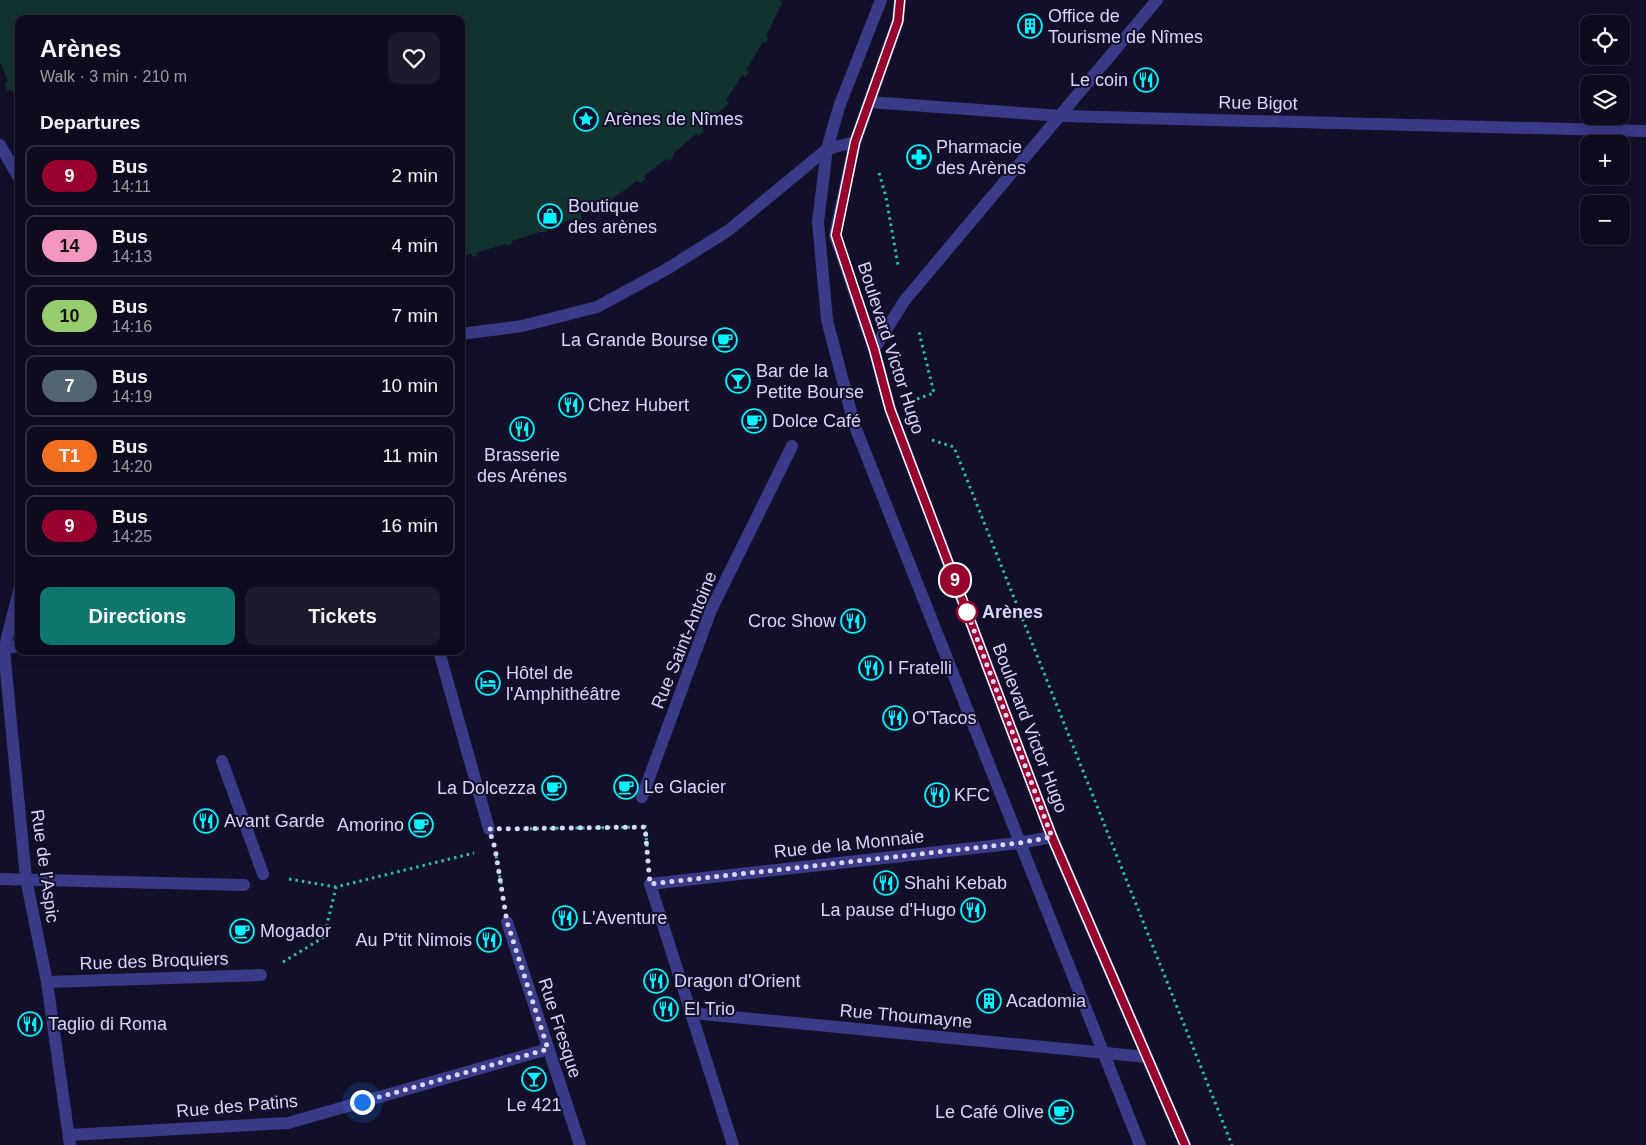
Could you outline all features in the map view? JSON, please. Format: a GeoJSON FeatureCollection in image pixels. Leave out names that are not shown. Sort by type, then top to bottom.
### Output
{"type":"FeatureCollection","features":[{"type":"Feature","properties":{"kind":"street"},"geometry":{"type":"LineString","coordinates":[[881,0],[839,107],[826,149],[818,222],[827,320],[854,424],[1140,1145]]}},
{"type":"Feature","properties":{"kind":"street","name":"Boulevard Victor Hugo"},"geometry":{"type":"LineString","coordinates":[[900,0],[898,21],[855,142],[836,235],[898,429],[1052,837],[1184,1145]]}},
{"type":"Feature","properties":{"kind":"street"},"geometry":{"type":"LineString","coordinates":[[874,349],[905,300],[1062,116],[1157,0]]}},
{"type":"Feature","properties":{"kind":"street","name":"Rue Bigot"},"geometry":{"type":"LineString","coordinates":[[869,102],[1062,116],[1646,131]]}},
{"type":"Feature","properties":{"kind":"street"},"geometry":{"type":"LineString","coordinates":[[465,333],[522,326],[597,307],[667,269],[729,230],[826,149],[855,142]]}},
{"type":"Feature","properties":{"kind":"street"},"geometry":{"type":"LineString","coordinates":[[0,145],[15,171]]}},
{"type":"Feature","properties":{"kind":"street","name":"Rue Saint-Antoine"},"geometry":{"type":"LineString","coordinates":[[642,797],[711,610],[792,446]]}},
{"type":"Feature","properties":{"kind":"street","name":"Rue de l'Aspic"},"geometry":{"type":"LineString","coordinates":[[15,605],[2,649],[26,880],[47,982],[70,1140]]}},
{"type":"Feature","properties":{"kind":"street"},"geometry":{"type":"LineString","coordinates":[[2,649],[15,647]]}},
{"type":"Feature","properties":{"kind":"street"},"geometry":{"type":"LineString","coordinates":[[440,655],[489,829]]}},
{"type":"Feature","properties":{"kind":"street"},"geometry":{"type":"LineString","coordinates":[[222,762],[263,874]]}},
{"type":"Feature","properties":{"kind":"street","name":"Rue de la Monnaie"},"geometry":{"type":"LineString","coordinates":[[650,884],[1019,843],[1052,837]]}},
{"type":"Feature","properties":{"kind":"street"},"geometry":{"type":"LineString","coordinates":[[0,880],[244,885]]}},
{"type":"Feature","properties":{"kind":"street"},"geometry":{"type":"LineString","coordinates":[[650,884],[733,1145]]}},
{"type":"Feature","properties":{"kind":"street","name":"Rue Fresque"},"geometry":{"type":"LineString","coordinates":[[507,922],[580,1145]]}},
{"type":"Feature","properties":{"kind":"street","name":"Rue des Broquiers"},"geometry":{"type":"LineString","coordinates":[[47,982],[261,975]]}},
{"type":"Feature","properties":{"kind":"street","name":"Rue Thoumayne"},"geometry":{"type":"LineString","coordinates":[[692,1013],[1147,1057]]}},
{"type":"Feature","properties":{"kind":"street","name":"Rue des Patins"},"geometry":{"type":"LineString","coordinates":[[70,1140],[288,1123],[548,1049]]}},
{"type":"Feature","properties":{"kind":"path"},"geometry":{"type":"LineString","coordinates":[[878,172],[886,197],[905,300],[916,320],[934,393]]}},
{"type":"Feature","properties":{"kind":"path"},"geometry":{"type":"LineString","coordinates":[[898,429],[954,447],[1232,1145]]}},
{"type":"Feature","properties":{"kind":"path"},"geometry":{"type":"LineString","coordinates":[[642,797],[650,884]]}},
{"type":"Feature","properties":{"kind":"path"},"geometry":{"type":"LineString","coordinates":[[507,922],[495,848],[489,829],[645,827]]}},
{"type":"Feature","properties":{"kind":"path"},"geometry":{"type":"LineString","coordinates":[[261,975],[324,937],[336,887],[495,848]]}},
{"type":"Feature","properties":{"kind":"green space","name":"Arènes de Nîmes"},"geometry":{"type":"Polygon","coordinates":[[[0,0],[780,0],[782,3],[766,36],[768,37],[766,44],[763,42],[746,70],[749,72],[745,77],[742,75],[726,100],[729,103],[702,128],[704,132],[699,136],[696,134],[673,154],[674,157],[669,161],[666,159],[644,176],[646,179],[640,183],[637,181],[612,199],[613,202],[607,204],[605,202],[581,214],[582,219],[577,220],[575,218],[547,229],[547,232],[540,232],[512,241],[512,244],[506,246],[505,244],[476,253],[477,256],[473,257],[471,254],[465,255],[465,15],[15,15],[15,96],[12,90],[7,91],[5,83],[8,81],[0,62],[0,0]]]}},
{"type":"Feature","properties":{"kind":"bus line","name":"9"},"geometry":{"type":"LineString","coordinates":[[900,0],[898,21],[855,142],[836,235],[874,349],[890,409],[1052,837],[1185,1145]]}},
{"type":"Feature","properties":{"kind":"place","name":"Office de Tourisme de Nîmes"},"geometry":{"type":"Point","coordinates":[1030,26]}},
{"type":"Feature","properties":{"kind":"place","name":"Le coin"},"geometry":{"type":"Point","coordinates":[1146,80]}},
{"type":"Feature","properties":{"kind":"place","name":"Arènes de Nîmes"},"geometry":{"type":"Point","coordinates":[586,119]}},
{"type":"Feature","properties":{"kind":"place","name":"Pharmacie des Arènes"},"geometry":{"type":"Point","coordinates":[919,157]}},
{"type":"Feature","properties":{"kind":"place","name":"Boutique des arènes"},"geometry":{"type":"Point","coordinates":[550,216]}},
{"type":"Feature","properties":{"kind":"place","name":"La Grande Bourse"},"geometry":{"type":"Point","coordinates":[725,340]}},
{"type":"Feature","properties":{"kind":"place","name":"Bar de la Petite Bourse"},"geometry":{"type":"Point","coordinates":[738,381]}},
{"type":"Feature","properties":{"kind":"place","name":"Chez Hubert"},"geometry":{"type":"Point","coordinates":[571,405]}},
{"type":"Feature","properties":{"kind":"place","name":"Dolce Café"},"geometry":{"type":"Point","coordinates":[754,421]}},
{"type":"Feature","properties":{"kind":"place","name":"Brasserie des Arénes"},"geometry":{"type":"Point","coordinates":[522,429]}},
{"type":"Feature","properties":{"kind":"place","name":"Arènes"},"geometry":{"type":"Point","coordinates":[967,612]}},
{"type":"Feature","properties":{"kind":"place","name":"Croc Show"},"geometry":{"type":"Point","coordinates":[853,621]}},
{"type":"Feature","properties":{"kind":"place","name":"I Fratelli"},"geometry":{"type":"Point","coordinates":[871,668]}},
{"type":"Feature","properties":{"kind":"place","name":"Hôtel de l'Amphithéâtre"},"geometry":{"type":"Point","coordinates":[488,683]}},
{"type":"Feature","properties":{"kind":"place","name":"O'Tacos"},"geometry":{"type":"Point","coordinates":[895,718]}},
{"type":"Feature","properties":{"kind":"place","name":"Le Glacier"},"geometry":{"type":"Point","coordinates":[626,787]}},
{"type":"Feature","properties":{"kind":"place","name":"La Dolcezza"},"geometry":{"type":"Point","coordinates":[554,788]}},
{"type":"Feature","properties":{"kind":"place","name":"KFC"},"geometry":{"type":"Point","coordinates":[937,795]}},
{"type":"Feature","properties":{"kind":"place","name":"Avant Garde"},"geometry":{"type":"Point","coordinates":[206,821]}},
{"type":"Feature","properties":{"kind":"place","name":"Amorino"},"geometry":{"type":"Point","coordinates":[421,825]}},
{"type":"Feature","properties":{"kind":"place","name":"Shahi Kebab"},"geometry":{"type":"Point","coordinates":[886,883]}},
{"type":"Feature","properties":{"kind":"place","name":"La pause d'Hugo"},"geometry":{"type":"Point","coordinates":[973,910]}},
{"type":"Feature","properties":{"kind":"place","name":"L'Aventure"},"geometry":{"type":"Point","coordinates":[565,918]}},
{"type":"Feature","properties":{"kind":"place","name":"Mogador"},"geometry":{"type":"Point","coordinates":[242,931]}},
{"type":"Feature","properties":{"kind":"place","name":"Au P'tit Nimois"},"geometry":{"type":"Point","coordinates":[489,940]}},
{"type":"Feature","properties":{"kind":"place","name":"Dragon d'Orient"},"geometry":{"type":"Point","coordinates":[656,981]}},
{"type":"Feature","properties":{"kind":"place","name":"Acadomia"},"geometry":{"type":"Point","coordinates":[989,1001]}},
{"type":"Feature","properties":{"kind":"place","name":"El Trio"},"geometry":{"type":"Point","coordinates":[666,1009]}},
{"type":"Feature","properties":{"kind":"place","name":"Taglio di Roma"},"geometry":{"type":"Point","coordinates":[30,1024]}},
{"type":"Feature","properties":{"kind":"place","name":"Le 421"},"geometry":{"type":"Point","coordinates":[534,1079]}},
{"type":"Feature","properties":{"kind":"place","name":"Le Café Olive"},"geometry":{"type":"Point","coordinates":[1061,1112]}},
{"type":"Feature","properties":{"kind":"route"},"geometry":{"type":"LineString","coordinates":[[362,1102],[548,1049],[507,922],[495,848],[489,829],[645,827],[650,884],[1019,843],[1052,837],[967,612]]}}]}
